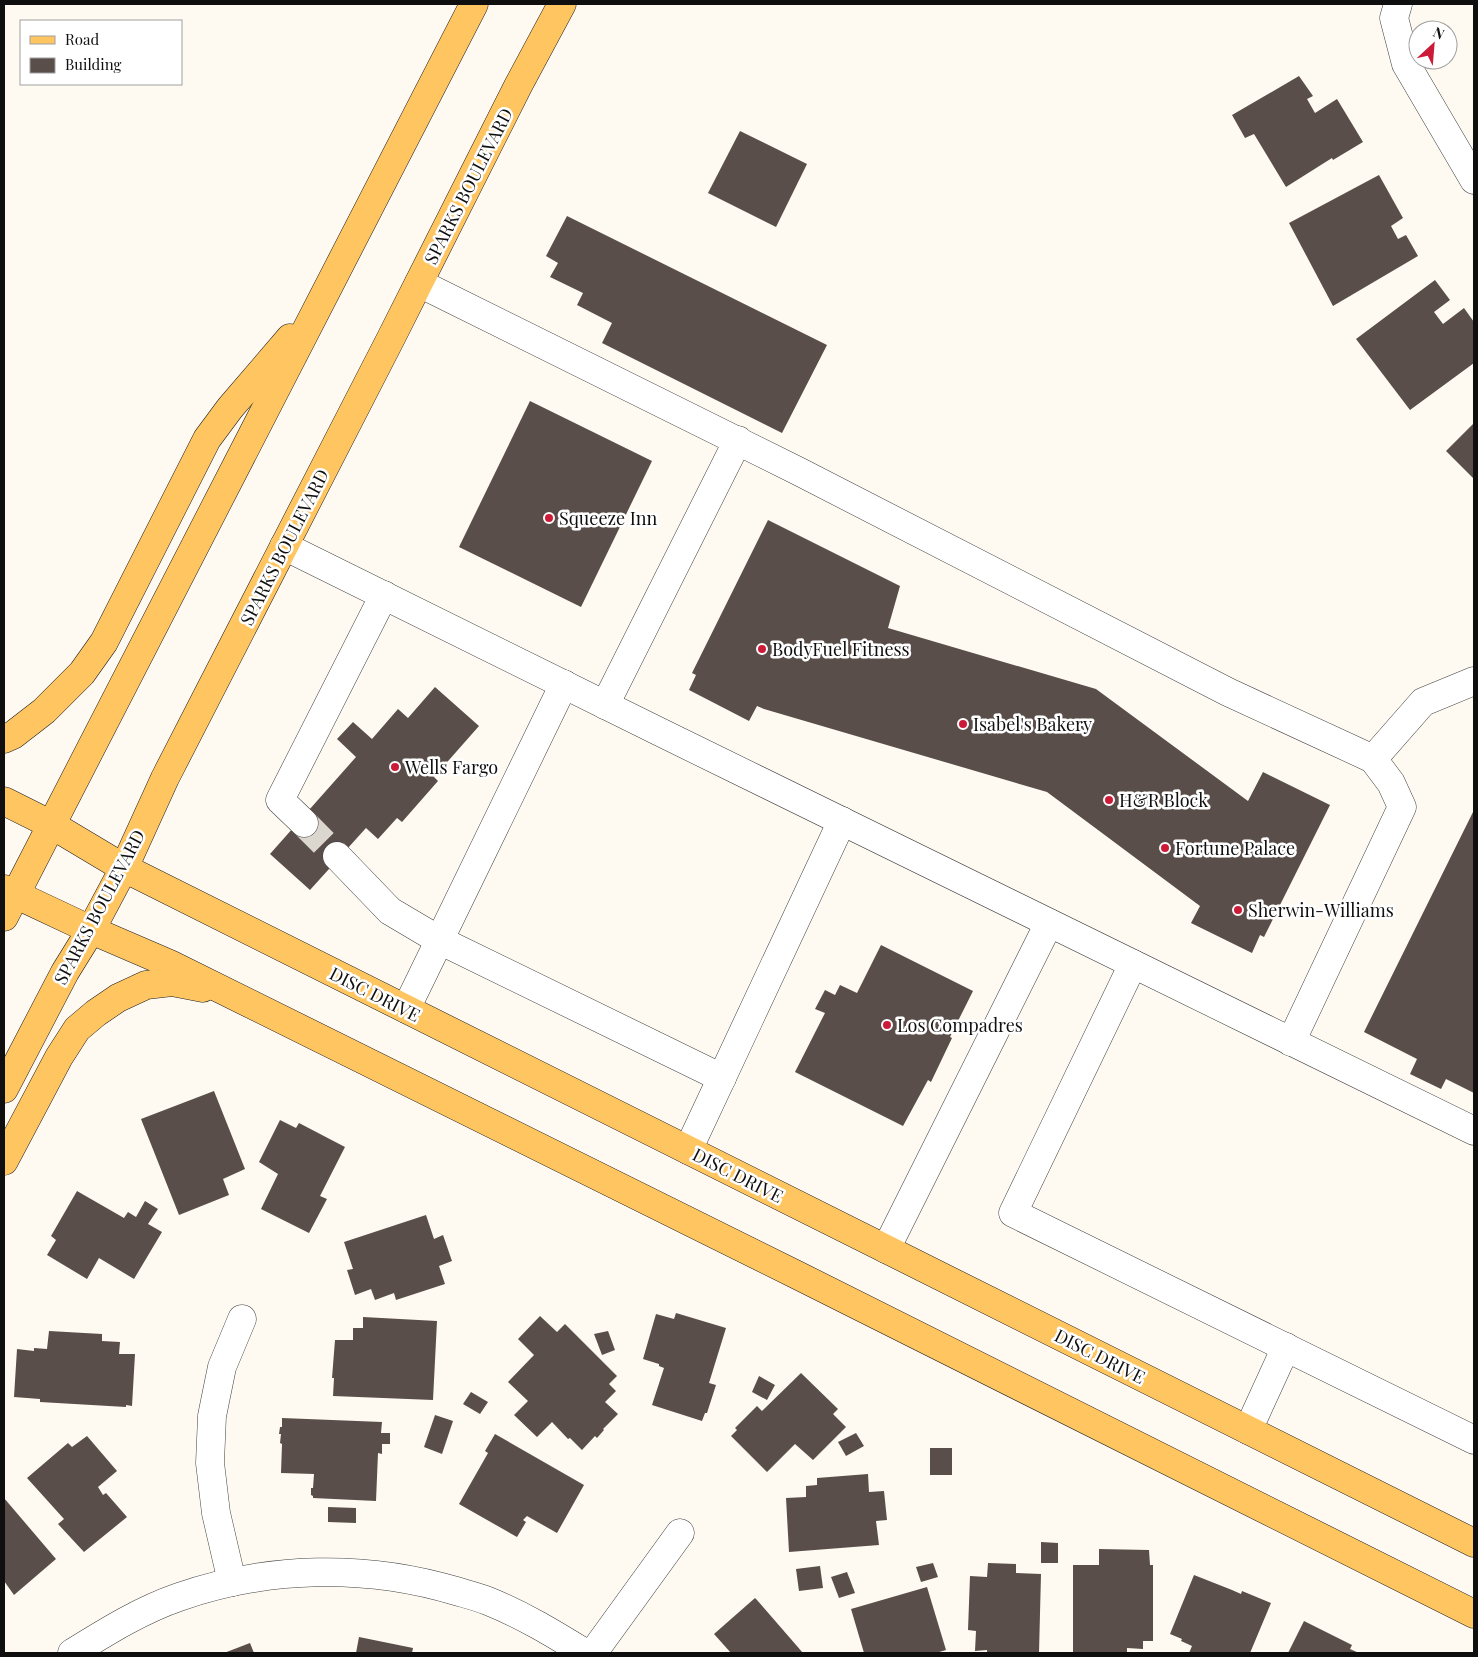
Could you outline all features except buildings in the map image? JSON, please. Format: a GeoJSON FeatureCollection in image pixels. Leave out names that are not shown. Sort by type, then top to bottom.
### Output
{"type":"FeatureCollection","features":[{"type":"Feature","properties":{"kind":"main road"},"geometry":{"type":"LineString","coordinates":[[474,4],[52,824],[8,900],[91,930],[170,964],[796,1274],[1474,1614]]}},
{"type":"Feature","properties":{"kind":"main road","name":"SPARKS BOULEVARD"},"geometry":{"type":"LineString","coordinates":[[4,1089],[65,972],[91,930],[124,868],[165,778],[562,4]]}},
{"type":"Feature","properties":{"kind":"main road"},"geometry":{"type":"LineString","coordinates":[[4,740],[14,735],[44,711],[82,673],[104,642],[207,439],[230,408],[319,305]]}},
{"type":"Feature","properties":{"kind":"main road","name":"DISC DRIVE"},"geometry":{"type":"LineString","coordinates":[[4,801],[52,824],[124,868],[1474,1543]]}},
{"type":"Feature","properties":{"kind":"main road"},"geometry":{"type":"LineString","coordinates":[[4,1161],[59,1057],[78,1030],[96,1013],[118,998],[146,985],[172,982],[231,994]]}},
{"type":"Feature","properties":{"kind":"street"},"geometry":{"type":"LineString","coordinates":[[1398,4],[1394,18],[1406,64],[1474,180]]}},
{"type":"Feature","properties":{"kind":"street"},"geometry":{"type":"LineString","coordinates":[[419,283],[738,440],[1228,692],[1373,759],[1392,783],[1402,807],[1291,1042]]}},
{"type":"Feature","properties":{"kind":"street"},"geometry":{"type":"LineString","coordinates":[[605,705],[738,440]]}},
{"type":"Feature","properties":{"kind":"street"},"geometry":{"type":"LineString","coordinates":[[284,546],[1474,1131]]}},
{"type":"Feature","properties":{"kind":"street"},"geometry":{"type":"LineString","coordinates":[[304,823],[280,800],[384,595]]}},
{"type":"Feature","properties":{"kind":"street"},"geometry":{"type":"LineString","coordinates":[[1373,759],[1423,702],[1474,681]]}},
{"type":"Feature","properties":{"kind":"street"},"geometry":{"type":"LineString","coordinates":[[406,1009],[564,684]]}},
{"type":"Feature","properties":{"kind":"street"},"geometry":{"type":"LineString","coordinates":[[688,1150],[842,821]]}},
{"type":"Feature","properties":{"kind":"street"},"geometry":{"type":"LineString","coordinates":[[337,856],[390,911],[439,940],[722,1078]]}},
{"type":"Feature","properties":{"kind":"street"},"geometry":{"type":"LineString","coordinates":[[886,1249],[1049,923]]}},
{"type":"Feature","properties":{"kind":"street"},"geometry":{"type":"LineString","coordinates":[[1133,964],[1013,1213],[1474,1440]]}},
{"type":"Feature","properties":{"kind":"street"},"geometry":{"type":"LineString","coordinates":[[232,1582],[216,1513],[210,1463],[212,1416],[222,1367],[242,1319]]}},
{"type":"Feature","properties":{"kind":"street"},"geometry":{"type":"LineString","coordinates":[[1248,1430],[1286,1347]]}},
{"type":"Feature","properties":{"kind":"street"},"geometry":{"type":"LineString","coordinates":[[593,1653],[680,1533]]}},
{"type":"Feature","properties":{"kind":"street"},"geometry":{"type":"LineString","coordinates":[[72,1653],[121,1622],[179,1597],[232,1582],[305,1572],[367,1573],[428,1582],[487,1600],[538,1624],[585,1653]]}},
{"type":"Feature","properties":{"kind":"tunnel"},"geometry":{"type":"LineString","coordinates":[[304,823],[337,856]]}},
{"type":"Feature","properties":{"kind":"place","name":"Squeeze Inn"},"geometry":{"type":"Point","coordinates":[549,518]}},
{"type":"Feature","properties":{"kind":"place","name":"BodyFuel Fitness"},"geometry":{"type":"Point","coordinates":[762,649]}},
{"type":"Feature","properties":{"kind":"place","name":"Isabel's Bakery"},"geometry":{"type":"Point","coordinates":[963,724]}},
{"type":"Feature","properties":{"kind":"place","name":"Wells Fargo"},"geometry":{"type":"Point","coordinates":[395,767]}},
{"type":"Feature","properties":{"kind":"place","name":"H&R Block"},"geometry":{"type":"Point","coordinates":[1109,800]}},
{"type":"Feature","properties":{"kind":"place","name":"Fortune Palace"},"geometry":{"type":"Point","coordinates":[1165,848]}},
{"type":"Feature","properties":{"kind":"place","name":"Sherwin-Williams"},"geometry":{"type":"Point","coordinates":[1238,910]}},
{"type":"Feature","properties":{"kind":"place","name":"Los Compadres"},"geometry":{"type":"Point","coordinates":[887,1025]}}]}
